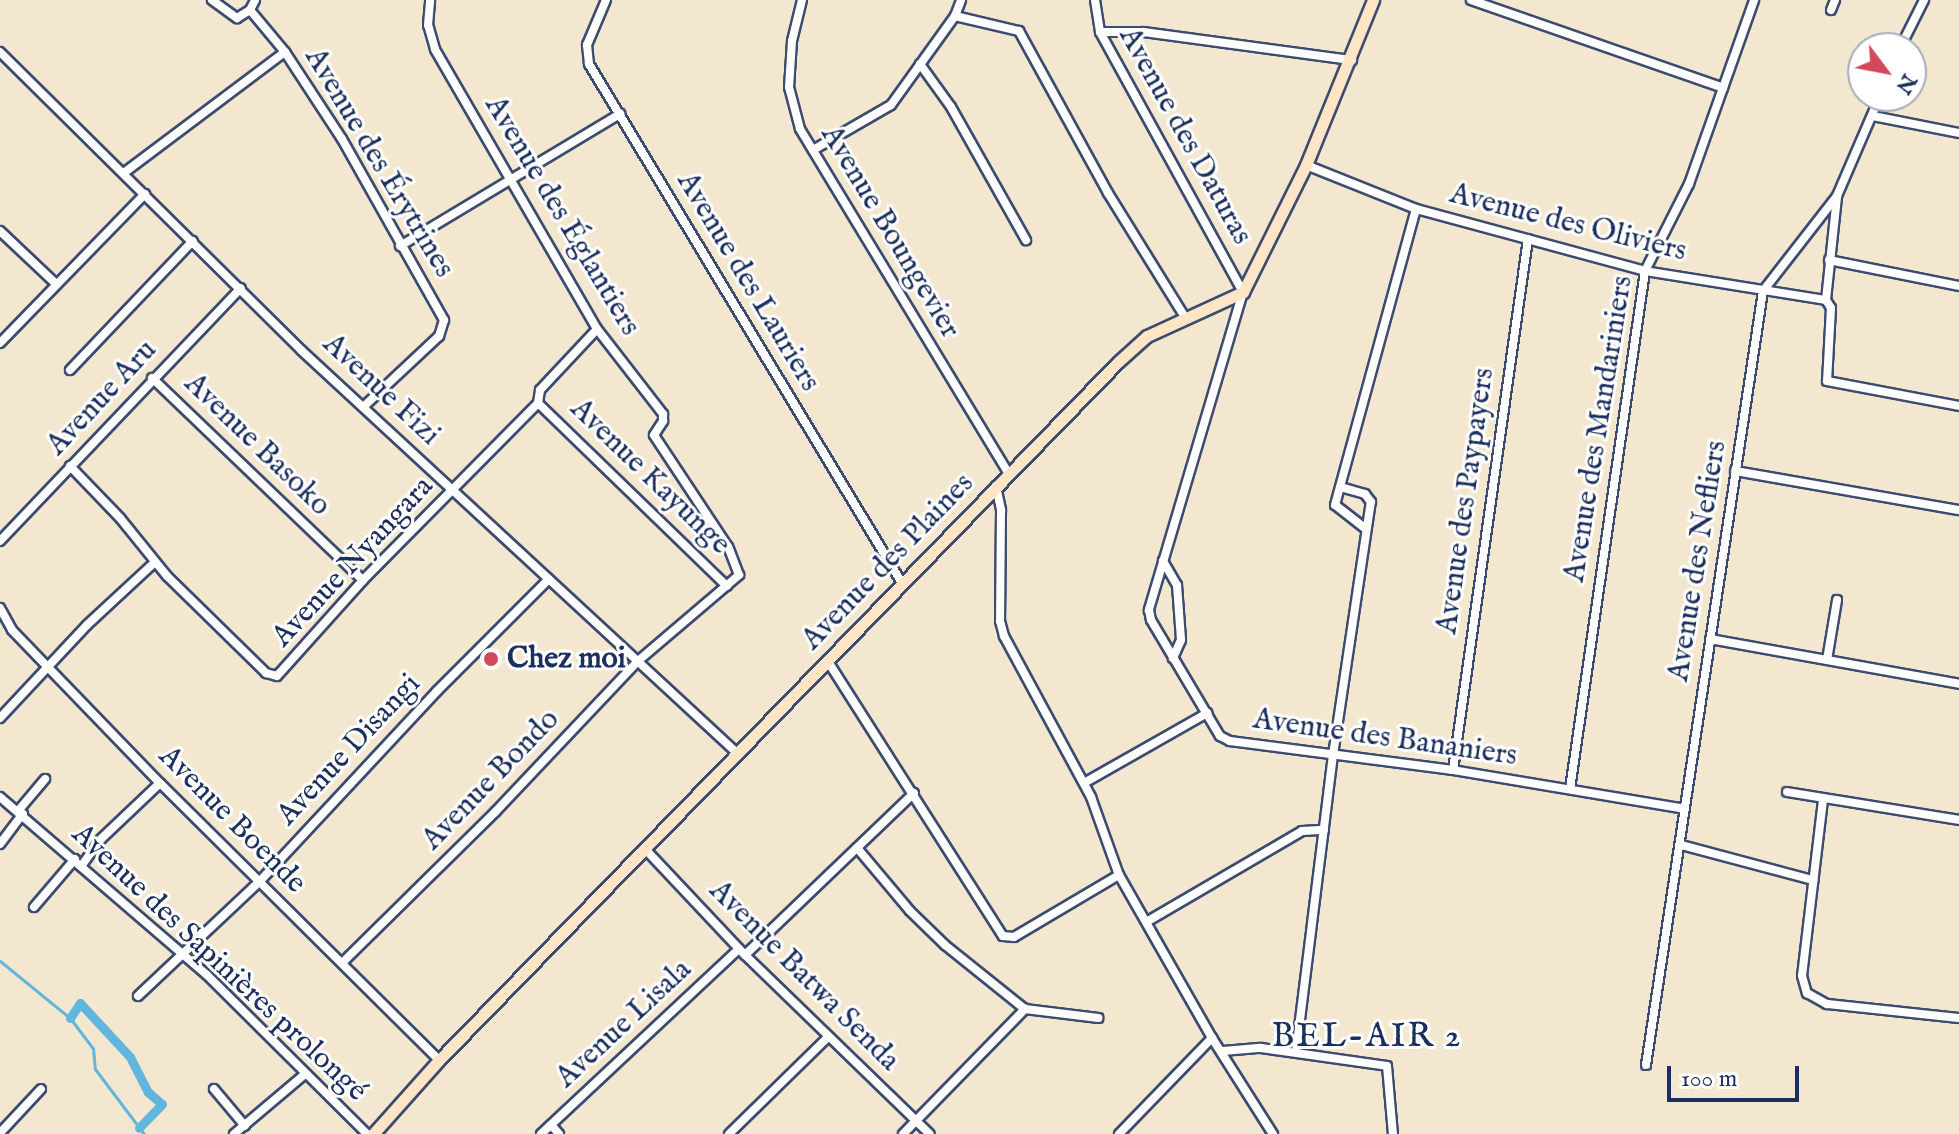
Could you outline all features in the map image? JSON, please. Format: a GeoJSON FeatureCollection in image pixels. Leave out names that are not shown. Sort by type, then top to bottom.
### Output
{"type":"FeatureCollection","features":[{"type":"Feature","properties":{"kind":"street"},"geometry":{"type":"LineString","coordinates":[[212,0],[234,17],[250,10],[255,0]]}},
{"type":"Feature","properties":{"kind":"street","name":"Avenue des Églantiers"},"geometry":{"type":"LineString","coordinates":[[430,0],[428,25],[435,49],[597,329],[664,416],[654,435],[737,565]]}},
{"type":"Feature","properties":{"kind":"street","name":"Avenue des Lauriers"},"geometry":{"type":"LineString","coordinates":[[606,0],[590,37],[587,56],[592,71],[902,583]]}},
{"type":"Feature","properties":{"kind":"street","name":"Avenue Boungevier"},"geometry":{"type":"LineString","coordinates":[[802,0],[792,41],[789,87],[800,129],[1008,472]]}},
{"type":"Feature","properties":{"kind":"street"},"geometry":{"type":"LineString","coordinates":[[813,150],[884,111],[898,98],[955,16],[961,0]]}},
{"type":"Feature","properties":{"kind":"street","name":"Avenue des Daturas"},"geometry":{"type":"LineString","coordinates":[[1095,0],[1100,32],[1243,292]]}},
{"type":"Feature","properties":{"kind":"street"},"geometry":{"type":"LineString","coordinates":[[1243,292],[1306,165],[1352,60],[1373,0]]}},
{"type":"Feature","properties":{"kind":"street"},"geometry":{"type":"LineString","coordinates":[[1471,0],[1723,88]]}},
{"type":"Feature","properties":{"kind":"street","name":"Avenue des Mandariniers"},"geometry":{"type":"LineString","coordinates":[[1570,789],[1645,271],[1689,184],[1754,0]]}},
{"type":"Feature","properties":{"kind":"street"},"geometry":{"type":"LineString","coordinates":[[1831,10],[1835,0]]}},
{"type":"Feature","properties":{"kind":"street"},"geometry":{"type":"LineString","coordinates":[[1908,32],[1924,0]]}},
{"type":"Feature","properties":{"kind":"street","name":"Avenue des Érytrines"},"geometry":{"type":"LineString","coordinates":[[250,10],[285,52],[342,139],[440,313],[443,331],[363,407]]}},
{"type":"Feature","properties":{"kind":"street"},"geometry":{"type":"LineString","coordinates":[[955,16],[1019,31],[1108,193],[1185,317]]}},
{"type":"Feature","properties":{"kind":"street"},"geometry":{"type":"LineString","coordinates":[[1100,32],[1144,32],[1352,60]]}},
{"type":"Feature","properties":{"kind":"street","name":"Avenue Fizi"},"geometry":{"type":"LineString","coordinates":[[0,52],[363,407],[738,754]]}},
{"type":"Feature","properties":{"kind":"street"},"geometry":{"type":"LineString","coordinates":[[125,172],[285,52]]}},
{"type":"Feature","properties":{"kind":"street"},"geometry":{"type":"LineString","coordinates":[[920,64],[951,107],[1026,240]]}},
{"type":"Feature","properties":{"kind":"street","name":"Avenue des Nefliers"},"geometry":{"type":"LineString","coordinates":[[1646,1065],[1763,291],[1837,196],[1874,112]]}},
{"type":"Feature","properties":{"kind":"street"},"geometry":{"type":"LineString","coordinates":[[400,246],[620,114]]}},
{"type":"Feature","properties":{"kind":"street"},"geometry":{"type":"LineString","coordinates":[[1873,116],[1959,133]]}},
{"type":"Feature","properties":{"kind":"street","name":"Avenue des Oliviers"},"geometry":{"type":"LineString","coordinates":[[1306,165],[1416,209],[1645,271],[1826,300]]}},
{"type":"Feature","properties":{"kind":"street"},"geometry":{"type":"LineString","coordinates":[[0,343],[55,283],[145,194]]}},
{"type":"Feature","properties":{"kind":"street"},"geometry":{"type":"LineString","coordinates":[[1837,196],[1826,300],[1831,308],[1828,382],[1959,406]]}},
{"type":"Feature","properties":{"kind":"street"},"geometry":{"type":"LineString","coordinates":[[1366,529],[1335,505],[1416,209]]}},
{"type":"Feature","properties":{"kind":"street"},"geometry":{"type":"LineString","coordinates":[[0,231],[55,283]]}},
{"type":"Feature","properties":{"kind":"street","name":"Avenue des Paypayers"},"geometry":{"type":"LineString","coordinates":[[1453,770],[1528,239]]}},
{"type":"Feature","properties":{"kind":"street"},"geometry":{"type":"LineString","coordinates":[[70,370],[193,241]]}},
{"type":"Feature","properties":{"kind":"street"},"geometry":{"type":"LineString","coordinates":[[1829,260],[1959,286]]}},
{"type":"Feature","properties":{"kind":"street","name":"Avenue Aru"},"geometry":{"type":"LineString","coordinates":[[0,541],[241,288]]}},
{"type":"Feature","properties":{"kind":"street","name":"Avenue des Plaines"},"geometry":{"type":"LineString","coordinates":[[373,1134],[439,1060],[646,850],[1008,472],[1147,336],[1243,292]]}},
{"type":"Feature","properties":{"kind":"street","name":"Avenue des Bananiers"},"geometry":{"type":"LineString","coordinates":[[1243,292],[1149,616],[1225,741],[1453,770],[1685,809]]}},
{"type":"Feature","properties":{"kind":"street","name":"Avenue Nyangara"},"geometry":{"type":"LineString","coordinates":[[154,563],[266,673],[274,676],[284,672],[363,580],[538,403],[540,390],[597,329]]}},
{"type":"Feature","properties":{"kind":"street","name":"Avenue Basoko"},"geometry":{"type":"LineString","coordinates":[[152,378],[363,580]]}},
{"type":"Feature","properties":{"kind":"street","name":"Avenue Kayunge"},"geometry":{"type":"LineString","coordinates":[[538,403],[727,586]]}},
{"type":"Feature","properties":{"kind":"street"},"geometry":{"type":"LineString","coordinates":[[0,718],[47,665],[154,563],[120,518],[70,466]]}},
{"type":"Feature","properties":{"kind":"street"},"geometry":{"type":"LineString","coordinates":[[1735,471],[1959,510]]}},
{"type":"Feature","properties":{"kind":"street"},"geometry":{"type":"LineString","coordinates":[[996,485],[1001,510],[1000,621],[1004,636],[1084,783],[1106,832],[1119,875],[1212,1038],[1273,1134]]}},
{"type":"Feature","properties":{"kind":"street"},"geometry":{"type":"LineString","coordinates":[[1296,1052],[1369,497],[1341,487]]}},
{"type":"Feature","properties":{"kind":"street"},"geometry":{"type":"LineString","coordinates":[[1163,561],[1177,585],[1181,640],[1173,658]]}},
{"type":"Feature","properties":{"kind":"street","name":"Avenue Bondo"},"geometry":{"type":"LineString","coordinates":[[342,963],[496,811],[638,661],[739,575],[737,565]]}},
{"type":"Feature","properties":{"kind":"street","name":"Avenue Disangi"},"geometry":{"type":"LineString","coordinates":[[138,996],[260,881],[437,691],[549,579]]}},
{"type":"Feature","properties":{"kind":"street"},"geometry":{"type":"LineString","coordinates":[[1827,660],[1837,600]]}},
{"type":"Feature","properties":{"kind":"street","name":"Avenue Boende"},"geometry":{"type":"LineString","coordinates":[[0,608],[9,627],[160,783],[439,1060]]}},
{"type":"Feature","properties":{"kind":"street"},"geometry":{"type":"LineString","coordinates":[[1710,639],[1959,684]]}},
{"type":"Feature","properties":{"kind":"street"},"geometry":{"type":"LineString","coordinates":[[827,660],[1000,932],[1008,938],[1119,875]]}},
{"type":"Feature","properties":{"kind":"street"},"geometry":{"type":"LineString","coordinates":[[1084,783],[1207,713]]}},
{"type":"Feature","properties":{"kind":"street"},"geometry":{"type":"LineString","coordinates":[[0,844],[45,779]]}},
{"type":"Feature","properties":{"kind":"street"},"geometry":{"type":"LineString","coordinates":[[34,907],[160,783]]}},
{"type":"Feature","properties":{"kind":"street"},"geometry":{"type":"LineString","coordinates":[[1787,792],[1959,820]]}},
{"type":"Feature","properties":{"kind":"street","name":"Avenue Lisala"},"geometry":{"type":"LineString","coordinates":[[541,1134],[858,849],[914,793]]}},
{"type":"Feature","properties":{"kind":"street","name":"Avenue des Sapinières prolongé"},"geometry":{"type":"LineString","coordinates":[[0,797],[184,955],[367,1134]]}},
{"type":"Feature","properties":{"kind":"street"},"geometry":{"type":"LineString","coordinates":[[1823,800],[1803,986],[1812,998],[1827,1004],[1959,1018]]}},
{"type":"Feature","properties":{"kind":"street"},"geometry":{"type":"LineString","coordinates":[[1148,921],[1302,831],[1324,830]]}},
{"type":"Feature","properties":{"kind":"street"},"geometry":{"type":"LineString","coordinates":[[1681,845],[1813,880]]}},
{"type":"Feature","properties":{"kind":"street"},"geometry":{"type":"LineString","coordinates":[[858,849],[936,937],[1025,1009],[1098,1018]]}},
{"type":"Feature","properties":{"kind":"street","name":"Avenue Batwa Senda"},"geometry":{"type":"LineString","coordinates":[[646,850],[742,952],[930,1134]]}},
{"type":"Feature","properties":{"kind":"street"},"geometry":{"type":"LineString","coordinates":[[903,1134],[1025,1009]]}},
{"type":"Feature","properties":{"kind":"street"},"geometry":{"type":"LineString","coordinates":[[729,1134],[828,1037]]}},
{"type":"Feature","properties":{"kind":"street"},"geometry":{"type":"LineString","coordinates":[[1119,1134],[1212,1038]]}},
{"type":"Feature","properties":{"kind":"street"},"geometry":{"type":"LineString","coordinates":[[1223,1051],[1261,1048],[1389,1067],[1393,1134]]}},
{"type":"Feature","properties":{"kind":"street"},"geometry":{"type":"LineString","coordinates":[[234,1134],[305,1074]]}},
{"type":"Feature","properties":{"kind":"street"},"geometry":{"type":"LineString","coordinates":[[0,1133],[41,1089]]}},
{"type":"Feature","properties":{"kind":"street"},"geometry":{"type":"LineString","coordinates":[[214,1089],[245,1126]]}},
{"type":"Feature","properties":{"kind":"street"},"geometry":{"type":"LineString","coordinates":[[551,1125],[559,1134]]}},
{"type":"Feature","properties":{"kind":"waterway"},"geometry":{"type":"LineString","coordinates":[[0,961],[70,1018],[93,1048],[95,1069],[144,1134]]}},
{"type":"Feature","properties":{"kind":"waterway"},"geometry":{"type":"LineString","coordinates":[[70,1018],[80,1003],[130,1057],[148,1092],[162,1104],[139,1128]]}},
{"type":"Feature","properties":{"kind":"place","name":"Chez moi"},"geometry":{"type":"Point","coordinates":[491,659]}},
{"type":"Feature","properties":{"kind":"district","name":"BEL-AIR 2"},"geometry":{"type":"Point","coordinates":[1367,1037]}}]}
